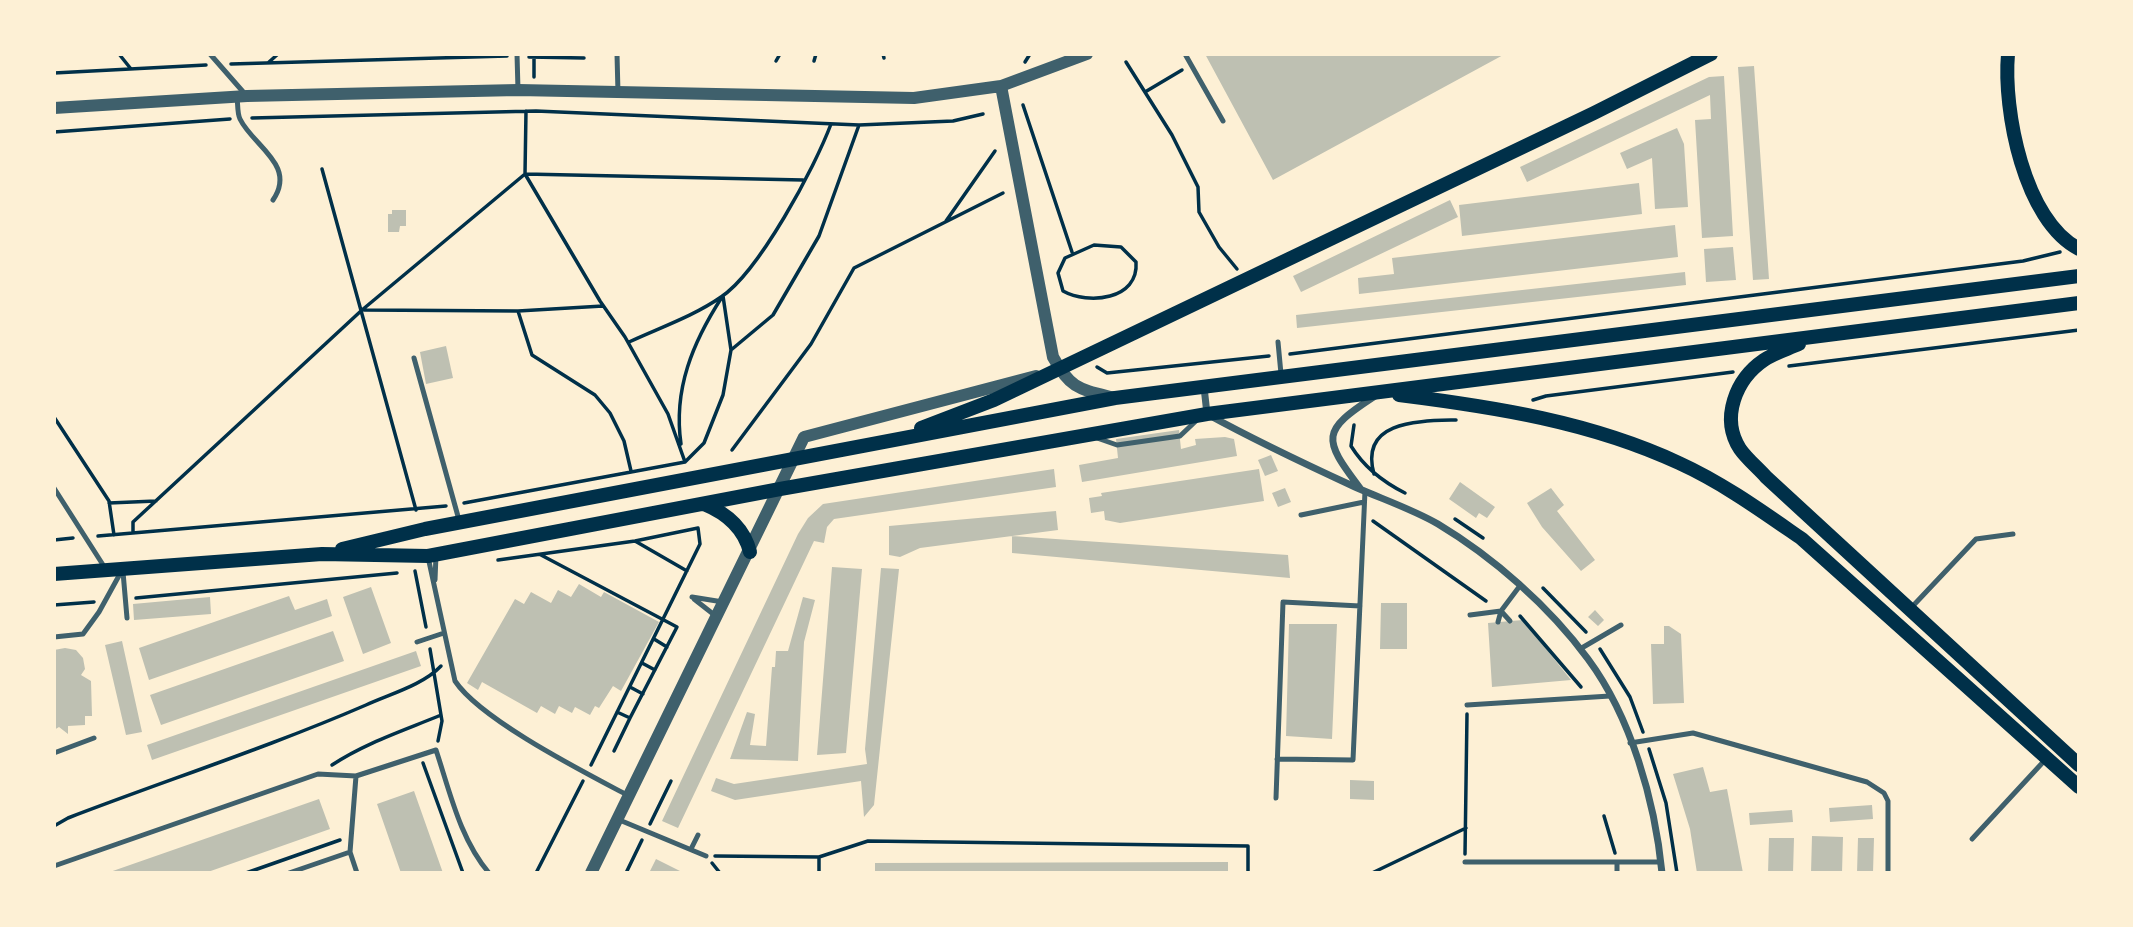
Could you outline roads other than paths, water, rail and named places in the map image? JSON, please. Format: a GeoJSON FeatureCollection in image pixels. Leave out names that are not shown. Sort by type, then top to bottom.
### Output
{"type":"FeatureCollection","features":[{"type":"Feature","properties":{"kind":"main road"},"geometry":{"type":"LineString","coordinates":[[884,442],[994,401],[1082,356],[1594,113],[1711,54]]}},
{"type":"Feature","properties":{"kind":"main road"},"geometry":{"type":"LineString","coordinates":[[2008,54],[2008,108],[2014,144],[2027,179],[2044,211],[2060,235],[2077,248]]}},
{"type":"Feature","properties":{"kind":"main road"},"geometry":{"type":"LineString","coordinates":[[322,554],[460,522],[1115,398],[2079,276]]}},
{"type":"Feature","properties":{"kind":"main road"},"geometry":{"type":"LineString","coordinates":[[54,574],[322,554],[431,560],[780,489],[1205,414],[2079,303]]}},
{"type":"Feature","properties":{"kind":"main road"},"geometry":{"type":"LineString","coordinates":[[1816,337],[1765,359],[1743,379],[1732,401],[1731,425],[1740,449],[1766,477],[2079,765]]}},
{"type":"Feature","properties":{"kind":"main road"},"geometry":{"type":"LineString","coordinates":[[1381,392],[1505,410],[1577,426],[1632,443],[1681,464],[1755,506],[1802,539],[2079,787]]}},
{"type":"Feature","properties":{"kind":"main road"},"geometry":{"type":"LineString","coordinates":[[704,504],[736,525],[747,540],[750,552]]}},
{"type":"Feature","properties":{"kind":"street"},"geometry":{"type":"LineString","coordinates":[[54,108],[242,97],[518,90],[884,99],[1001,86],[1087,54]]}},
{"type":"Feature","properties":{"kind":"street"},"geometry":{"type":"LineString","coordinates":[[1001,86],[1046,335],[1060,369],[1076,389],[1115,398]]}},
{"type":"Feature","properties":{"kind":"street"},"geometry":{"type":"LineString","coordinates":[[591,873],[804,437],[1060,369]]}},
{"type":"Feature","properties":{"kind":"street"},"geometry":{"type":"LineString","coordinates":[[1204,387],[1205,414],[1276,451],[1436,523],[1487,559],[1520,587],[1580,649],[1610,696],[1630,743],[1650,805],[1662,873]]}},
{"type":"Feature","properties":{"kind":"street"},"geometry":{"type":"LineString","coordinates":[[1363,490],[1334,453],[1333,433],[1343,417],[1381,392]]}},
{"type":"Feature","properties":{"kind":"lane"},"geometry":{"type":"LineString","coordinates":[[210,54],[242,97],[240,118],[278,165],[279,191],[273,200]]}},
{"type":"Feature","properties":{"kind":"lane"},"geometry":{"type":"LineString","coordinates":[[617,54],[618,93]]}},
{"type":"Feature","properties":{"kind":"lane"},"geometry":{"type":"LineString","coordinates":[[1185,54],[1223,121]]}},
{"type":"Feature","properties":{"kind":"lane"},"geometry":{"type":"LineString","coordinates":[[517,55],[518,90]]}},
{"type":"Feature","properties":{"kind":"lane"},"geometry":{"type":"LineString","coordinates":[[1278,342],[1281,377]]}},
{"type":"Feature","properties":{"kind":"lane"},"geometry":{"type":"LineString","coordinates":[[414,358],[460,522]]}},
{"type":"Feature","properties":{"kind":"lane"},"geometry":{"type":"LineString","coordinates":[[54,488],[107,570]]}},
{"type":"Feature","properties":{"kind":"lane"},"geometry":{"type":"LineString","coordinates":[[1277,759],[1353,760],[1363,490]]}},
{"type":"Feature","properties":{"kind":"lane"},"geometry":{"type":"LineString","coordinates":[[1301,515],[1364,502]]}},
{"type":"Feature","properties":{"kind":"lane"},"geometry":{"type":"LineString","coordinates":[[1910,610],[1976,539],[2013,534]]}},
{"type":"Feature","properties":{"kind":"lane"},"geometry":{"type":"LineString","coordinates":[[431,560],[435,590]]}},
{"type":"Feature","properties":{"kind":"lane"},"geometry":{"type":"LineString","coordinates":[[431,560],[444,633],[455,681],[460,689],[479,707],[587,774],[629,796]]}},
{"type":"Feature","properties":{"kind":"lane"},"geometry":{"type":"LineString","coordinates":[[122,569],[127,618]]}},
{"type":"Feature","properties":{"kind":"lane"},"geometry":{"type":"LineString","coordinates":[[54,637],[83,634],[122,569]]}},
{"type":"Feature","properties":{"kind":"lane"},"geometry":{"type":"LineString","coordinates":[[1498,622],[1501,611],[1520,587]]}},
{"type":"Feature","properties":{"kind":"lane"},"geometry":{"type":"LineString","coordinates":[[717,617],[692,597],[725,602]]}},
{"type":"Feature","properties":{"kind":"lane"},"geometry":{"type":"LineString","coordinates":[[1276,798],[1283,602],[1360,606]]}},
{"type":"Feature","properties":{"kind":"lane"},"geometry":{"type":"LineString","coordinates":[[1470,615],[1501,611]]}},
{"type":"Feature","properties":{"kind":"lane"},"geometry":{"type":"LineString","coordinates":[[1501,611],[1510,621]]}},
{"type":"Feature","properties":{"kind":"lane"},"geometry":{"type":"LineString","coordinates":[[1580,649],[1621,625]]}},
{"type":"Feature","properties":{"kind":"lane"},"geometry":{"type":"LineString","coordinates":[[418,642],[444,633]]}},
{"type":"Feature","properties":{"kind":"lane"},"geometry":{"type":"LineString","coordinates":[[1467,705],[1610,696]]}},
{"type":"Feature","properties":{"kind":"lane"},"geometry":{"type":"LineString","coordinates":[[1630,743],[1693,733],[1867,782],[1884,793],[1888,801],[1888,873]]}},
{"type":"Feature","properties":{"kind":"lane"},"geometry":{"type":"LineString","coordinates":[[54,753],[94,738]]}},
{"type":"Feature","properties":{"kind":"lane"},"geometry":{"type":"LineString","coordinates":[[54,866],[318,774],[356,776],[436,750],[465,834],[475,857],[489,873]]}},
{"type":"Feature","properties":{"kind":"lane"},"geometry":{"type":"LineString","coordinates":[[1972,839],[2047,758]]}},
{"type":"Feature","properties":{"kind":"lane"},"geometry":{"type":"LineString","coordinates":[[356,776],[350,852],[357,873]]}},
{"type":"Feature","properties":{"kind":"lane"},"geometry":{"type":"LineString","coordinates":[[617,818],[706,856]]}},
{"type":"Feature","properties":{"kind":"lane"},"geometry":{"type":"LineString","coordinates":[[691,849],[698,835]]}},
{"type":"Feature","properties":{"kind":"lane"},"geometry":{"type":"LineString","coordinates":[[289,873],[350,852]]}},
{"type":"Feature","properties":{"kind":"lane"},"geometry":{"type":"LineString","coordinates":[[1465,862],[1661,862]]}},
{"type":"Feature","properties":{"kind":"lane"},"geometry":{"type":"LineString","coordinates":[[1617,862],[1617,873]]}}]}
